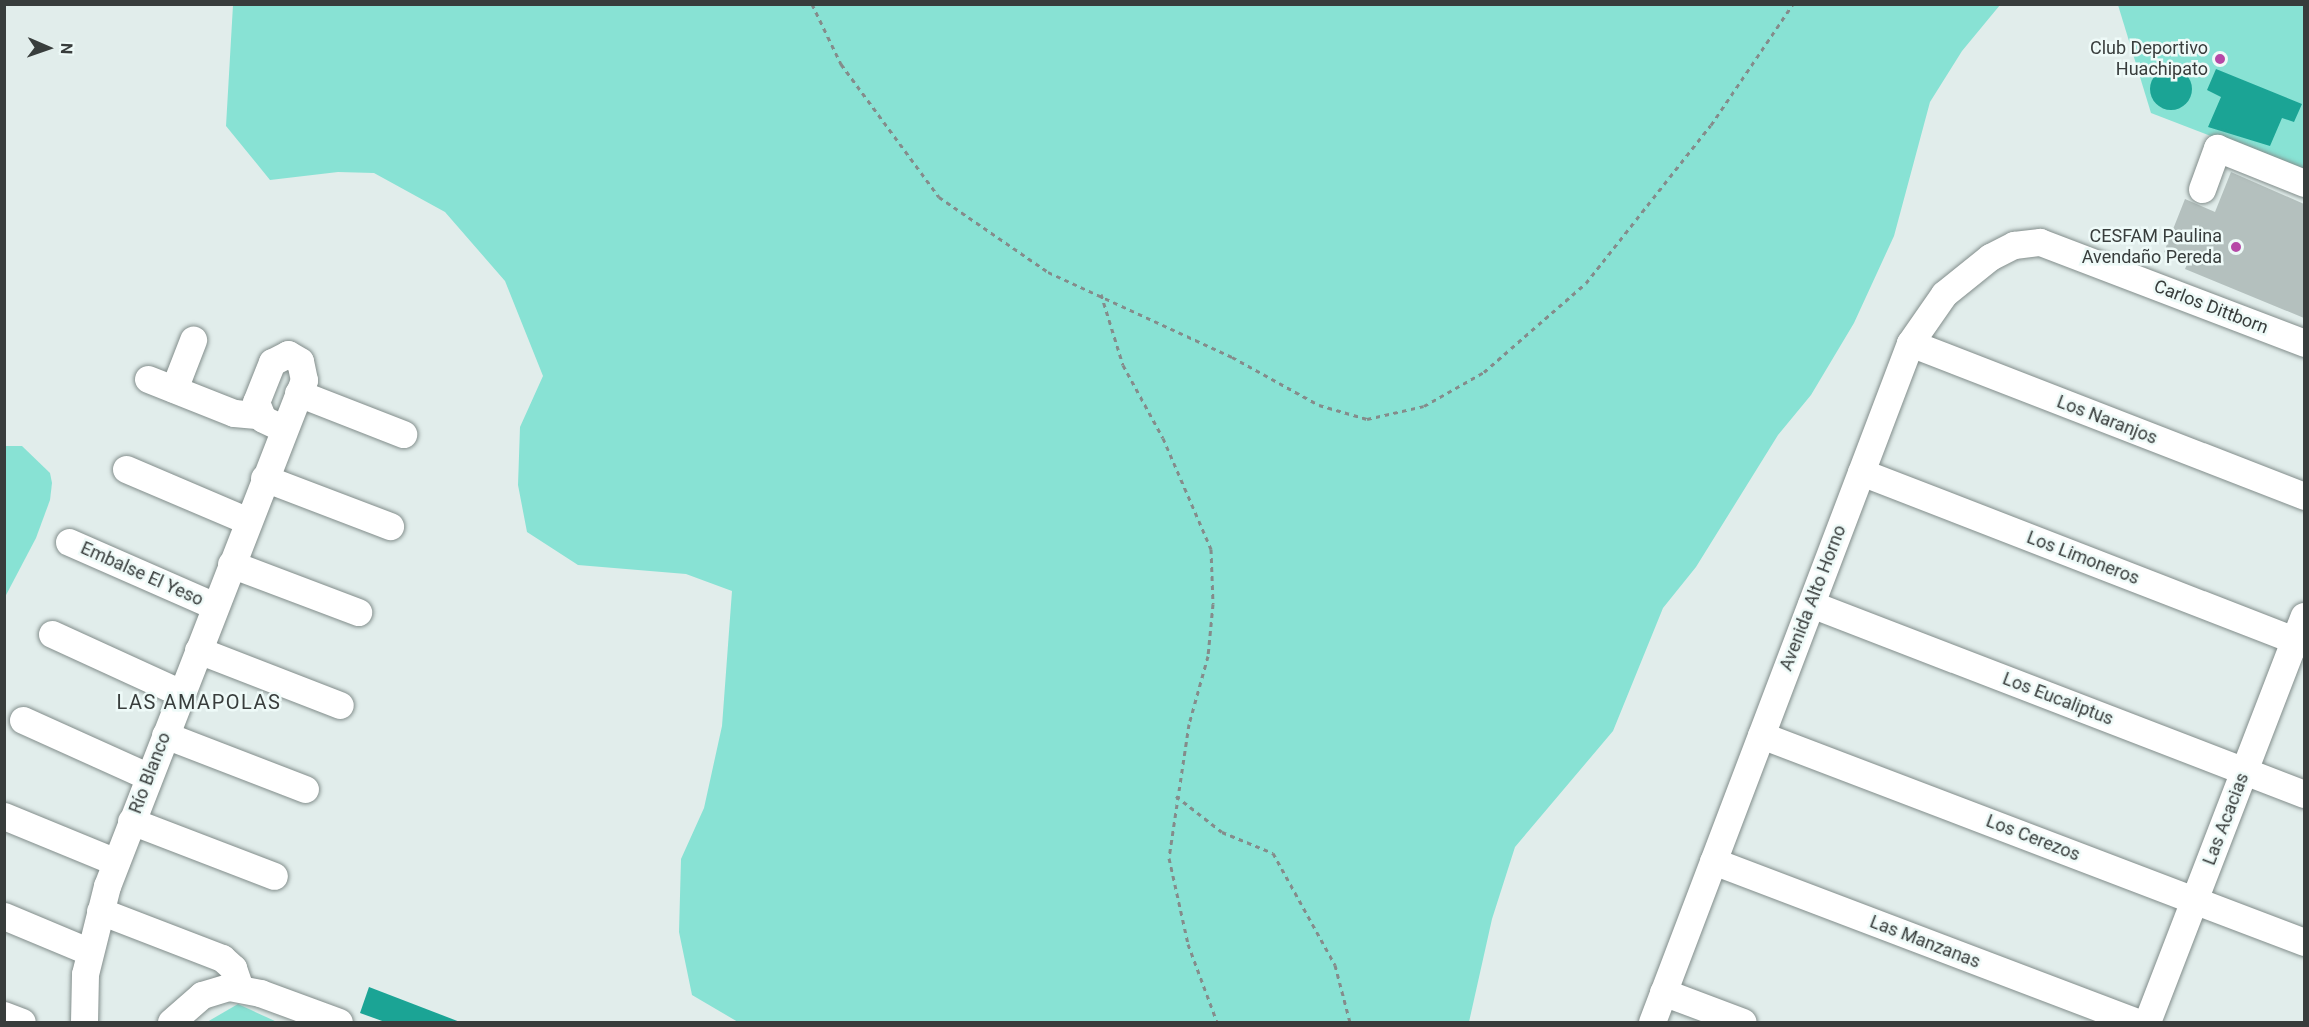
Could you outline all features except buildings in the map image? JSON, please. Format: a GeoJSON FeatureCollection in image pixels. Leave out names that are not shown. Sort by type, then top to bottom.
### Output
{"type":"FeatureCollection","features":[{"type":"Feature","properties":{"kind":"street"},"geometry":{"type":"LineString","coordinates":[[2202,189],[2217,148],[2304,183]]}},
{"type":"Feature","properties":{"kind":"street","name":"Avenida Alto Horno"},"geometry":{"type":"LineString","coordinates":[[1652,1023],[1910,343],[1944,294],[1975,267],[2014,245],[2050,244]]}},
{"type":"Feature","properties":{"kind":"street","name":"Carlos Dittborn"},"geometry":{"type":"LineString","coordinates":[[2050,244],[2304,343]]}},
{"type":"Feature","properties":{"kind":"street"},"geometry":{"type":"LineString","coordinates":[[174,389],[193,340]]}},
{"type":"Feature","properties":{"kind":"street","name":"Los Naranjos"},"geometry":{"type":"LineString","coordinates":[[1910,343],[2304,496]]}},
{"type":"Feature","properties":{"kind":"street","name":"Río Blanco"},"geometry":{"type":"LineString","coordinates":[[84,1023],[90,952],[100,910],[131,821],[305,375],[303,365],[293,355],[279,356],[269,367],[257,397],[259,416]]}},
{"type":"Feature","properties":{"kind":"street"},"geometry":{"type":"LineString","coordinates":[[148,379],[240,415],[259,416],[284,429]]}},
{"type":"Feature","properties":{"kind":"street"},"geometry":{"type":"LineString","coordinates":[[298,393],[403,434]]}},
{"type":"Feature","properties":{"kind":"street"},"geometry":{"type":"LineString","coordinates":[[126,469],[248,521]]}},
{"type":"Feature","properties":{"kind":"street","name":"Los Limoneros"},"geometry":{"type":"LineString","coordinates":[[1861,472],[2301,633]]}},
{"type":"Feature","properties":{"kind":"street"},"geometry":{"type":"LineString","coordinates":[[264,478],[390,526]]}},
{"type":"Feature","properties":{"kind":"street","name":"Embalse El Yeso"},"geometry":{"type":"LineString","coordinates":[[69,542],[215,606]]}},
{"type":"Feature","properties":{"kind":"street"},"geometry":{"type":"LineString","coordinates":[[231,564],[358,612]]}},
{"type":"Feature","properties":{"kind":"street","name":"Los Eucaliptus"},"geometry":{"type":"LineString","coordinates":[[1811,604],[2304,794]]}},
{"type":"Feature","properties":{"kind":"street","name":"Las Acacias"},"geometry":{"type":"LineString","coordinates":[[2148,1023],[2301,633]]}},
{"type":"Feature","properties":{"kind":"street"},"geometry":{"type":"LineString","coordinates":[[52,634],[181,693]]}},
{"type":"Feature","properties":{"kind":"street"},"geometry":{"type":"LineString","coordinates":[[198,650],[340,705]]}},
{"type":"Feature","properties":{"kind":"street"},"geometry":{"type":"LineString","coordinates":[[23,720],[149,777]]}},
{"type":"Feature","properties":{"kind":"street"},"geometry":{"type":"LineString","coordinates":[[165,735],[305,789]]}},
{"type":"Feature","properties":{"kind":"street","name":"Los Cerezos"},"geometry":{"type":"LineString","coordinates":[[1761,735],[2304,942]]}},
{"type":"Feature","properties":{"kind":"street"},"geometry":{"type":"LineString","coordinates":[[4,816],[116,862]]}},
{"type":"Feature","properties":{"kind":"street"},"geometry":{"type":"LineString","coordinates":[[131,821],[274,876]]}},
{"type":"Feature","properties":{"kind":"street","name":"Las Manzanas"},"geometry":{"type":"LineString","coordinates":[[1713,861],[2136,1023]]}},
{"type":"Feature","properties":{"kind":"street"},"geometry":{"type":"LineString","coordinates":[[100,910],[222,958],[233,968],[240,988]]}},
{"type":"Feature","properties":{"kind":"street"},"geometry":{"type":"LineString","coordinates":[[4,916],[90,952]]}},
{"type":"Feature","properties":{"kind":"street"},"geometry":{"type":"LineString","coordinates":[[171,1023],[202,995],[219,989],[240,988],[326,1020]]}},
{"type":"Feature","properties":{"kind":"street"},"geometry":{"type":"LineString","coordinates":[[1663,992],[1743,1023]]}},
{"type":"Feature","properties":{"kind":"street"},"geometry":{"type":"LineString","coordinates":[[4,1015],[22,1023]]}},
{"type":"Feature","properties":{"kind":"path"},"geometry":{"type":"LineString","coordinates":[[812,4],[841,64],[939,197],[1048,272],[1101,294],[1232,357],[1319,405],[1367,419],[1424,406],[1484,372],[1586,284],[1711,125],[1793,4]]}},
{"type":"Feature","properties":{"kind":"path"},"geometry":{"type":"LineString","coordinates":[[1101,294],[1123,365],[1163,438],[1211,549],[1213,604],[1208,656],[1189,724],[1176,796],[1169,858],[1188,944],[1217,1023]]}},
{"type":"Feature","properties":{"kind":"path"},"geometry":{"type":"LineString","coordinates":[[1176,796],[1222,832],[1273,853],[1306,920],[1335,966],[1350,1023]]}},
{"type":"Feature","properties":{"kind":"shaded area"},"geometry":{"type":"Polygon","coordinates":[[[233,4],[2000,5],[1962,51],[1930,102],[1894,236],[1854,323],[1811,395],[1778,435],[1696,567],[1663,608],[1613,731],[1515,847],[1492,919],[1469,1022],[738,1022],[692,995],[679,932],[681,859],[704,808],[722,726],[732,591],[686,574],[578,565],[527,532],[518,485],[520,427],[543,376],[505,281],[445,212],[374,173],[338,172],[270,180],[226,126],[233,4]]]}},
{"type":"Feature","properties":{"kind":"shaded area","name":"Club Deportivo Huachipato"},"geometry":{"type":"Polygon","coordinates":[[[2118,5],[2304,5],[2304,172],[2151,113],[2118,5]]]}},
{"type":"Feature","properties":{"kind":"shaded area"},"geometry":{"type":"Polygon","coordinates":[[[2171,68],[2186,74],[2192,89],[2186,104],[2171,110],[2156,104],[2150,89],[2156,74],[2171,68]]]}},
{"type":"Feature","properties":{"kind":"shaded area"},"geometry":{"type":"Polygon","coordinates":[[[2216,69],[2302,104],[2294,122],[2282,118],[2270,146],[2208,127],[2221,97],[2207,90],[2216,69]]]}},
{"type":"Feature","properties":{"kind":"shaded area"},"geometry":{"type":"Polygon","coordinates":[[[5,446],[22,446],[50,473],[52,483],[50,500],[36,538],[5,597],[5,446]]]}},
{"type":"Feature","properties":{"kind":"shaded area"},"geometry":{"type":"Polygon","coordinates":[[[369,987],[460,1022],[385,1022],[360,1013],[369,987]]]}},
{"type":"Feature","properties":{"kind":"shaded area"},"geometry":{"type":"Polygon","coordinates":[[[238,1004],[277,1022],[207,1022],[238,1004]]]}},
{"type":"Feature","properties":{"kind":"place","name":"Club Deportivo Huachipato"},"geometry":{"type":"Point","coordinates":[2220,59]}},
{"type":"Feature","properties":{"kind":"place","name":"CESFAM Paulina Avendaño Pereda"},"geometry":{"type":"Point","coordinates":[2236,247]}},
{"type":"Feature","properties":{"kind":"district","name":"LAS AMAPOLAS"},"geometry":{"type":"Point","coordinates":[199,702]}}]}
